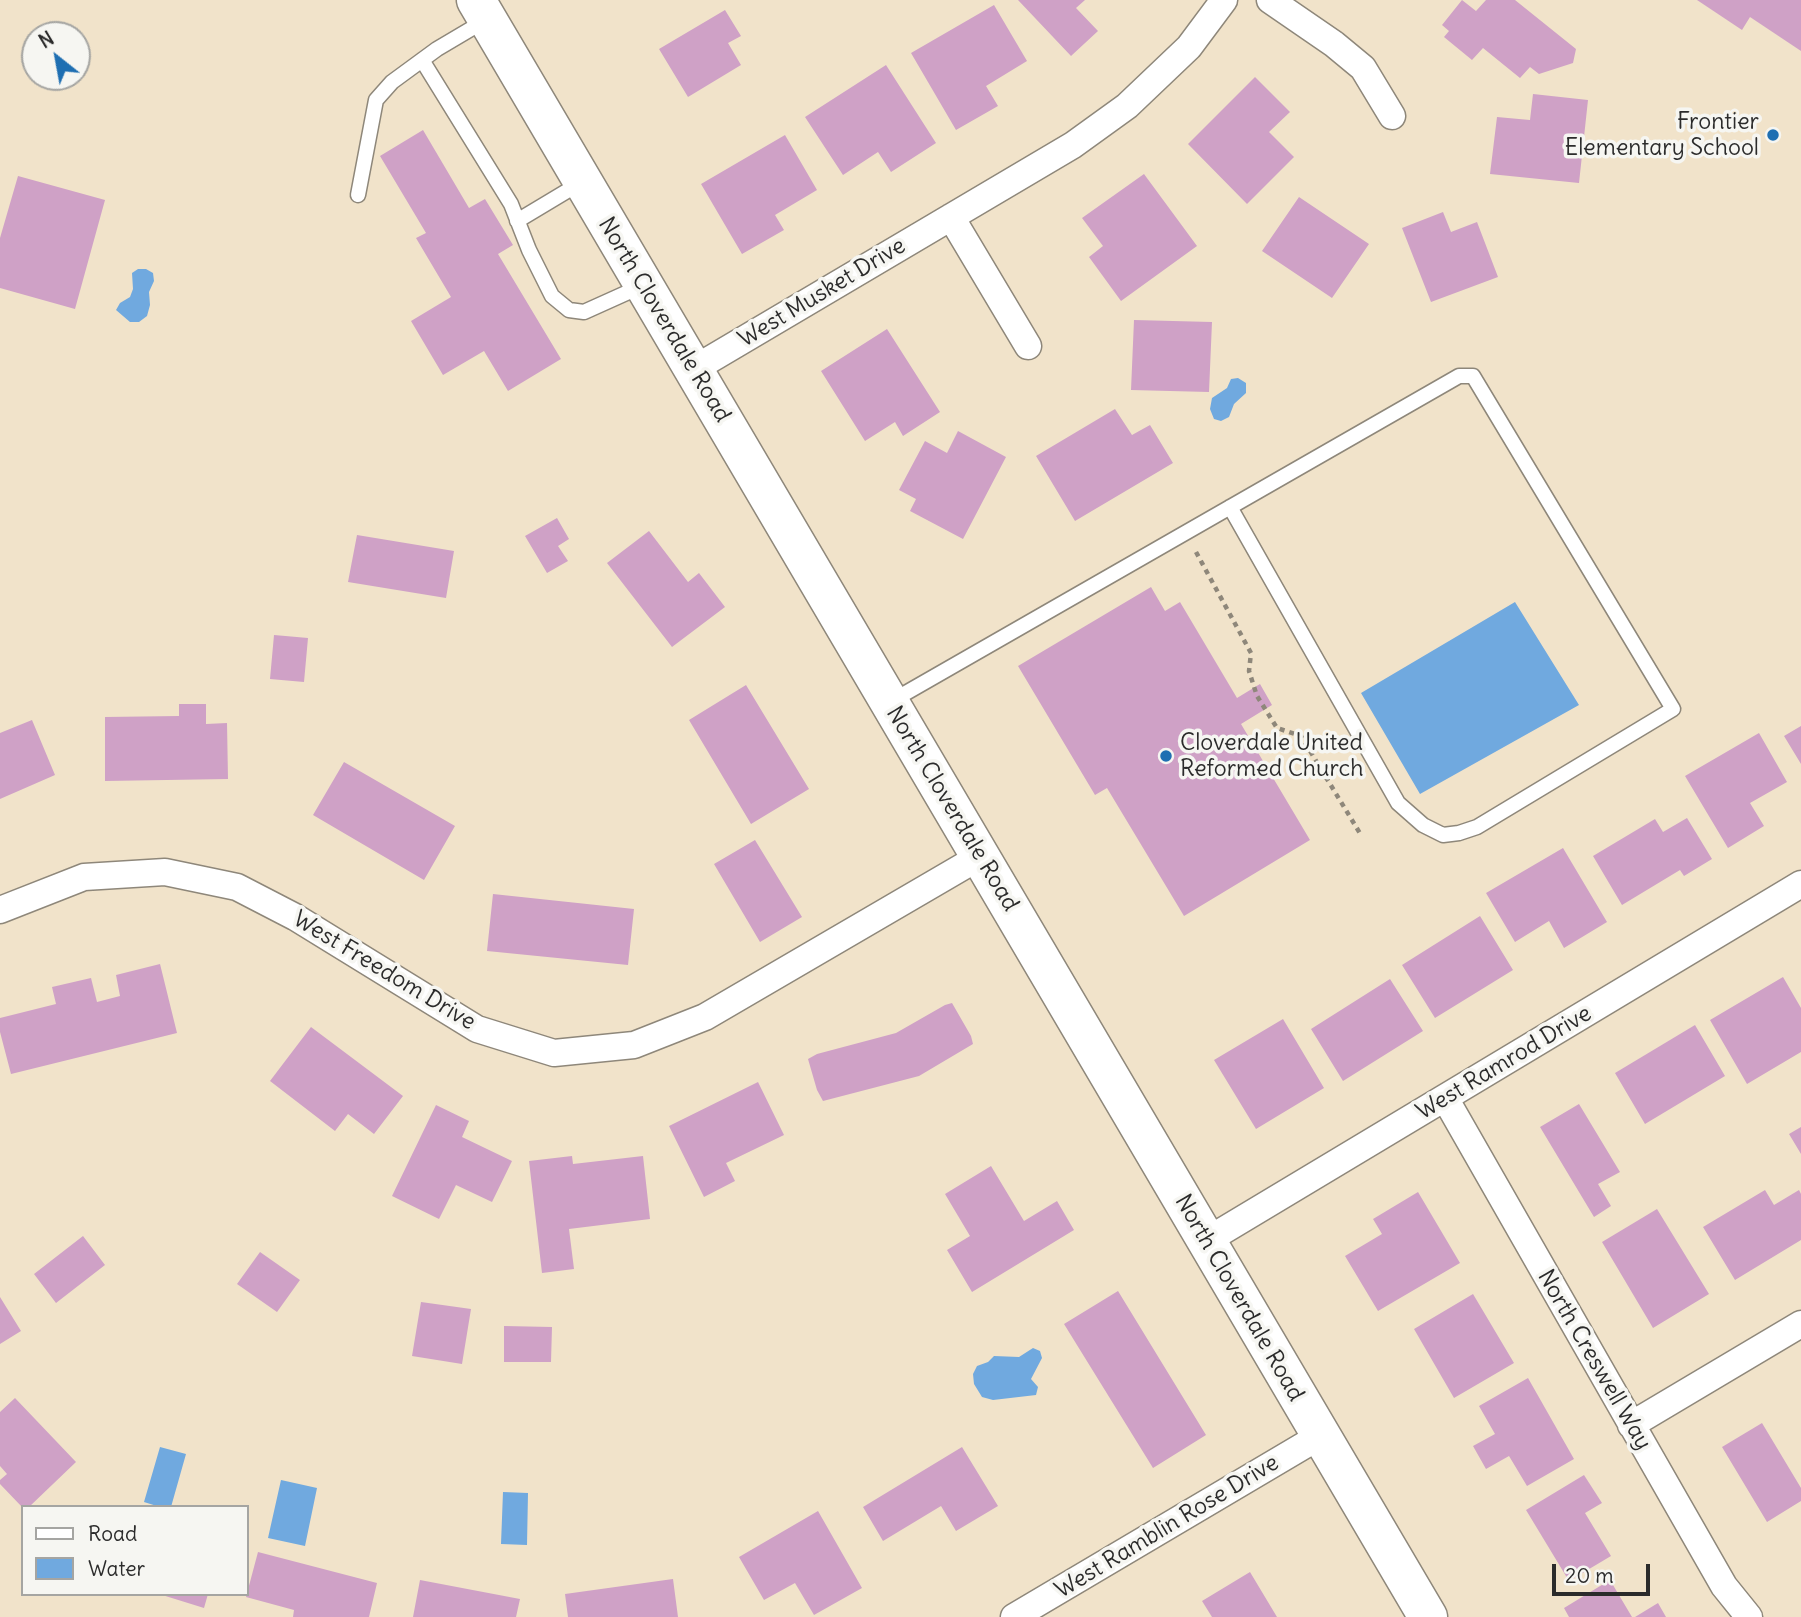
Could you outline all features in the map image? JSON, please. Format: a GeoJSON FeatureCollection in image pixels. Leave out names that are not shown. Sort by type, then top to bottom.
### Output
{"type":"FeatureCollection","features":[{"type":"Feature","properties":{"kind":"main road","name":"North Cloverdale Road"},"geometry":{"type":"LineString","coordinates":[[482,9],[1428,1617]]}},
{"type":"Feature","properties":{"kind":"street","name":"West Musket Drive"},"geometry":{"type":"LineString","coordinates":[[694,369],[1073,145],[1127,106],[1189,47],[1224,0]]}},
{"type":"Feature","properties":{"kind":"street"},"geometry":{"type":"LineString","coordinates":[[1270,0],[1334,44],[1363,68],[1392,116]]}},
{"type":"Feature","properties":{"kind":"street"},"geometry":{"type":"LineString","coordinates":[[951,217],[1028,346]]}},
{"type":"Feature","properties":{"kind":"street","name":"West Freedom Drive"},"geometry":{"type":"LineString","coordinates":[[0,910],[84,877],[165,872],[237,887],[295,917],[477,1029],[554,1053],[634,1045],[705,1017],[981,856]]}},
{"type":"Feature","properties":{"kind":"street","name":"West Ramrod Drive"},"geometry":{"type":"LineString","coordinates":[[1206,1241],[1801,884]]}},
{"type":"Feature","properties":{"kind":"street","name":"North Creswell Way"},"geometry":{"type":"LineString","coordinates":[[1445,1098],[1724,1586],[1749,1617]]}},
{"type":"Feature","properties":{"kind":"street"},"geometry":{"type":"LineString","coordinates":[[1631,1425],[1801,1324]]}},
{"type":"Feature","properties":{"kind":"street","name":"West Ramblin Rose Drive"},"geometry":{"type":"LineString","coordinates":[[1014,1617],[1320,1436]]}},
{"type":"Feature","properties":{"kind":"lane"},"geometry":{"type":"LineString","coordinates":[[358,195],[376,100],[392,82],[482,9]]}},
{"type":"Feature","properties":{"kind":"lane"},"geometry":{"type":"LineString","coordinates":[[422,60],[511,204],[538,272],[552,296],[569,310],[584,312],[644,285]]}},
{"type":"Feature","properties":{"kind":"lane"},"geometry":{"type":"LineString","coordinates":[[517,221],[583,182]]}},
{"type":"Feature","properties":{"kind":"lane"},"geometry":{"type":"LineString","coordinates":[[889,703],[1185,533],[1230,507],[1458,376],[1473,376],[1673,709],[1477,827],[1443,835],[1423,825],[1398,803],[1230,507]]}},
{"type":"Feature","properties":{"kind":"path"},"geometry":{"type":"LineString","coordinates":[[1185,533],[1251,653],[1249,671],[1257,696],[1277,728],[1301,736],[1361,835]]}},
{"type":"Feature","properties":{"kind":"water"},"geometry":{"type":"Polygon","coordinates":[[[138,269],[153,273],[154,281],[149,292],[147,316],[139,322],[130,322],[116,310],[120,303],[130,297],[133,289],[132,273],[138,269]]]}},
{"type":"Feature","properties":{"kind":"water"},"geometry":{"type":"Polygon","coordinates":[[[1238,378],[1246,383],[1246,393],[1234,404],[1229,417],[1221,421],[1214,419],[1210,409],[1212,398],[1227,388],[1231,379],[1238,378]]]}},
{"type":"Feature","properties":{"kind":"water"},"geometry":{"type":"Polygon","coordinates":[[[1515,602],[1579,705],[1420,794],[1361,693],[1515,602]]]}},
{"type":"Feature","properties":{"kind":"water"},"geometry":{"type":"Polygon","coordinates":[[[1033,1348],[1040,1351],[1042,1358],[1031,1379],[1038,1387],[1036,1395],[993,1400],[982,1397],[974,1384],[973,1374],[977,1366],[988,1362],[994,1356],[1019,1357],[1033,1348]]]}},
{"type":"Feature","properties":{"kind":"water"},"geometry":{"type":"Polygon","coordinates":[[[160,1447],[186,1454],[172,1505],[144,1502],[160,1447]]]}},
{"type":"Feature","properties":{"kind":"water"},"geometry":{"type":"Polygon","coordinates":[[[281,1480],[317,1488],[305,1546],[268,1538],[281,1480]]]}},
{"type":"Feature","properties":{"kind":"water"},"geometry":{"type":"Polygon","coordinates":[[[503,1492],[528,1493],[527,1545],[501,1544],[503,1492]]]}},
{"type":"Feature","properties":{"kind":"building"},"geometry":{"type":"Polygon","coordinates":[[[1018,0],[1085,0],[1076,8],[1098,31],[1071,56],[1018,0]]]}},
{"type":"Feature","properties":{"kind":"building"},"geometry":{"type":"Polygon","coordinates":[[[1462,0],[1476,11],[1486,0],[1515,0],[1576,49],[1573,63],[1539,74],[1530,67],[1520,78],[1483,48],[1472,60],[1444,37],[1449,31],[1442,25],[1462,0]]]}},
{"type":"Feature","properties":{"kind":"building"},"geometry":{"type":"Polygon","coordinates":[[[1697,0],[1801,0],[1801,51],[1750,17],[1742,30],[1697,0]]]}},
{"type":"Feature","properties":{"kind":"building"},"geometry":{"type":"Polygon","coordinates":[[[994,5],[1027,61],[986,86],[998,106],[956,130],[911,53],[994,5]]]}},
{"type":"Feature","properties":{"kind":"building"},"geometry":{"type":"Polygon","coordinates":[[[725,10],[741,36],[728,43],[741,65],[688,97],[659,49],[725,10]]]}},
{"type":"Feature","properties":{"kind":"building"},"geometry":{"type":"Polygon","coordinates":[[[886,65],[936,143],[891,172],[878,152],[843,175],[805,117],[886,65]]]}},
{"type":"Feature","properties":{"kind":"building"},"geometry":{"type":"Polygon","coordinates":[[[1255,77],[1290,112],[1269,132],[1294,157],[1247,204],[1188,144],[1255,77]]]}},
{"type":"Feature","properties":{"kind":"building"},"geometry":{"type":"Polygon","coordinates":[[[1533,94],[1588,100],[1579,183],[1490,174],[1497,117],[1530,120],[1533,94]]]}},
{"type":"Feature","properties":{"kind":"building"},"geometry":{"type":"Polygon","coordinates":[[[423,130],[469,208],[485,199],[513,245],[498,254],[561,359],[508,391],[484,351],[443,375],[411,321],[451,297],[416,238],[426,233],[380,156],[423,130]]]}},
{"type":"Feature","properties":{"kind":"building"},"geometry":{"type":"Polygon","coordinates":[[[785,135],[817,190],[775,215],[784,230],[742,254],[701,184],[785,135]]]}},
{"type":"Feature","properties":{"kind":"building"},"geometry":{"type":"Polygon","coordinates":[[[1144,174],[1197,246],[1121,301],[1089,257],[1103,246],[1082,218],[1144,174]]]}},
{"type":"Feature","properties":{"kind":"building"},"geometry":{"type":"Polygon","coordinates":[[[18,176],[105,200],[75,309],[0,288],[0,238],[18,176]]]}},
{"type":"Feature","properties":{"kind":"building"},"geometry":{"type":"Polygon","coordinates":[[[1299,197],[1369,244],[1332,298],[1262,251],[1299,197]]]}},
{"type":"Feature","properties":{"kind":"building"},"geometry":{"type":"Polygon","coordinates":[[[1443,212],[1451,232],[1477,222],[1498,277],[1431,302],[1402,228],[1443,212]]]}},
{"type":"Feature","properties":{"kind":"building"},"geometry":{"type":"Polygon","coordinates":[[[1134,320],[1212,322],[1209,392],[1131,390],[1134,320]]]}},
{"type":"Feature","properties":{"kind":"building"},"geometry":{"type":"Polygon","coordinates":[[[887,329],[940,412],[903,436],[895,422],[865,441],[821,371],[887,329]]]}},
{"type":"Feature","properties":{"kind":"building"},"geometry":{"type":"Polygon","coordinates":[[[1115,409],[1132,435],[1150,425],[1173,463],[1075,521],[1036,456],[1115,409]]]}},
{"type":"Feature","properties":{"kind":"building"},"geometry":{"type":"Polygon","coordinates":[[[958,431],[1006,457],[963,539],[910,511],[916,499],[899,490],[925,441],[947,453],[958,431]]]}},
{"type":"Feature","properties":{"kind":"building"},"geometry":{"type":"Polygon","coordinates":[[[557,518],[569,539],[558,546],[568,561],[547,573],[525,536],[557,518]]]}},
{"type":"Feature","properties":{"kind":"building"},"geometry":{"type":"Polygon","coordinates":[[[649,531],[688,582],[699,573],[725,607],[672,647],[607,563],[649,531]]]}},
{"type":"Feature","properties":{"kind":"building"},"geometry":{"type":"Polygon","coordinates":[[[357,535],[454,551],[446,598],[348,582],[357,535]]]}},
{"type":"Feature","properties":{"kind":"building","name":"Cloverdale United Reformed Church"},"geometry":{"type":"Polygon","coordinates":[[[1151,587],[1165,611],[1180,602],[1237,698],[1260,684],[1272,705],[1241,724],[1310,840],[1184,916],[1107,788],[1095,795],[1018,666],[1151,587]]]}},
{"type":"Feature","properties":{"kind":"building"},"geometry":{"type":"Polygon","coordinates":[[[274,635],[308,638],[304,682],[270,679],[274,635]]]}},
{"type":"Feature","properties":{"kind":"building"},"geometry":{"type":"Polygon","coordinates":[[[746,685],[809,789],[751,824],[689,720],[746,685]]]}},
{"type":"Feature","properties":{"kind":"building"},"geometry":{"type":"Polygon","coordinates":[[[179,704],[206,704],[206,724],[227,723],[228,779],[105,781],[105,717],[179,716],[179,704]]]}},
{"type":"Feature","properties":{"kind":"building"},"geometry":{"type":"Polygon","coordinates":[[[32,720],[55,775],[0,799],[0,733],[32,720]]]}},
{"type":"Feature","properties":{"kind":"building"},"geometry":{"type":"Polygon","coordinates":[[[1801,726],[1801,764],[1784,736],[1801,726]]]}},
{"type":"Feature","properties":{"kind":"building"},"geometry":{"type":"Polygon","coordinates":[[[1759,733],[1787,782],[1750,803],[1764,826],[1728,848],[1685,776],[1759,733]]]}},
{"type":"Feature","properties":{"kind":"building"},"geometry":{"type":"Polygon","coordinates":[[[344,762],[455,826],[424,880],[313,815],[344,762]]]}},
{"type":"Feature","properties":{"kind":"building"},"geometry":{"type":"Polygon","coordinates":[[[1687,818],[1712,859],[1684,876],[1680,870],[1622,905],[1593,856],[1655,819],[1663,832],[1687,818]]]}},
{"type":"Feature","properties":{"kind":"building"},"geometry":{"type":"Polygon","coordinates":[[[755,840],[802,917],[760,942],[714,864],[755,840]]]}},
{"type":"Feature","properties":{"kind":"building"},"geometry":{"type":"Polygon","coordinates":[[[1563,848],[1607,922],[1564,948],[1549,921],[1515,942],[1486,893],[1563,848]]]}},
{"type":"Feature","properties":{"kind":"building"},"geometry":{"type":"Polygon","coordinates":[[[493,894],[634,909],[628,965],[487,951],[493,894]]]}},
{"type":"Feature","properties":{"kind":"building"},"geometry":{"type":"Polygon","coordinates":[[[1480,916],[1513,970],[1435,1018],[1402,965],[1480,916]]]}},
{"type":"Feature","properties":{"kind":"building"},"geometry":{"type":"Polygon","coordinates":[[[160,964],[177,1033],[11,1074],[0,1032],[0,1018],[56,1004],[52,987],[91,978],[97,1002],[120,996],[116,975],[160,964]]]}},
{"type":"Feature","properties":{"kind":"building"},"geometry":{"type":"Polygon","coordinates":[[[1783,977],[1801,1008],[1801,1052],[1747,1084],[1710,1020],[1783,977]]]}},
{"type":"Feature","properties":{"kind":"building"},"geometry":{"type":"Polygon","coordinates":[[[1390,979],[1423,1031],[1343,1081],[1311,1029],[1390,979]]]}},
{"type":"Feature","properties":{"kind":"building"},"geometry":{"type":"Polygon","coordinates":[[[952,1003],[973,1044],[919,1076],[823,1101],[808,1059],[817,1054],[896,1033],[952,1003]]]}},
{"type":"Feature","properties":{"kind":"building"},"geometry":{"type":"Polygon","coordinates":[[[1283,1019],[1324,1088],[1256,1129],[1214,1060],[1283,1019]]]}},
{"type":"Feature","properties":{"kind":"building"},"geometry":{"type":"Polygon","coordinates":[[[1695,1025],[1725,1076],[1645,1124],[1615,1073],[1695,1025]]]}},
{"type":"Feature","properties":{"kind":"building"},"geometry":{"type":"Polygon","coordinates":[[[311,1027],[403,1096],[374,1134],[348,1114],[335,1131],[270,1081],[311,1027]]]}},
{"type":"Feature","properties":{"kind":"building"},"geometry":{"type":"Polygon","coordinates":[[[758,1082],[784,1135],[726,1163],[735,1181],[704,1197],[669,1126],[758,1082]]]}},
{"type":"Feature","properties":{"kind":"building"},"geometry":{"type":"Polygon","coordinates":[[[1579,1104],[1620,1172],[1598,1184],[1611,1206],[1594,1217],[1540,1127],[1579,1104]]]}},
{"type":"Feature","properties":{"kind":"building"},"geometry":{"type":"Polygon","coordinates":[[[436,1105],[469,1121],[462,1137],[512,1161],[492,1202],[456,1185],[439,1219],[392,1196],[436,1105]]]}},
{"type":"Feature","properties":{"kind":"building"},"geometry":{"type":"Polygon","coordinates":[[[1801,1127],[1801,1154],[1789,1134],[1801,1127]]]}},
{"type":"Feature","properties":{"kind":"building"},"geometry":{"type":"Polygon","coordinates":[[[572,1156],[573,1164],[643,1156],[650,1219],[569,1229],[574,1269],[542,1273],[529,1161],[572,1156]]]}},
{"type":"Feature","properties":{"kind":"building"},"geometry":{"type":"Polygon","coordinates":[[[991,1166],[1024,1221],[1057,1201],[1074,1230],[972,1292],[947,1250],[970,1236],[945,1194],[991,1166]]]}},
{"type":"Feature","properties":{"kind":"building"},"geometry":{"type":"Polygon","coordinates":[[[1765,1190],[1774,1205],[1799,1190],[1801,1240],[1735,1280],[1703,1227],[1765,1190]]]}},
{"type":"Feature","properties":{"kind":"building"},"geometry":{"type":"Polygon","coordinates":[[[1418,1192],[1460,1263],[1378,1311],[1345,1256],[1382,1234],[1373,1219],[1418,1192]]]}},
{"type":"Feature","properties":{"kind":"building"},"geometry":{"type":"Polygon","coordinates":[[[1657,1209],[1709,1294],[1653,1328],[1602,1242],[1657,1209]]]}},
{"type":"Feature","properties":{"kind":"building"},"geometry":{"type":"Polygon","coordinates":[[[83,1236],[105,1265],[56,1303],[34,1274],[83,1236]]]}},
{"type":"Feature","properties":{"kind":"building"},"geometry":{"type":"Polygon","coordinates":[[[260,1252],[300,1280],[277,1312],[237,1284],[260,1252]]]}},
{"type":"Feature","properties":{"kind":"building"},"geometry":{"type":"Polygon","coordinates":[[[1118,1291],[1206,1435],[1153,1468],[1064,1324],[1118,1291]]]}},
{"type":"Feature","properties":{"kind":"building"},"geometry":{"type":"Polygon","coordinates":[[[1473,1294],[1514,1363],[1454,1398],[1414,1329],[1473,1294]]]}},
{"type":"Feature","properties":{"kind":"building"},"geometry":{"type":"Polygon","coordinates":[[[0,1297],[21,1331],[0,1344],[0,1297]]]}},
{"type":"Feature","properties":{"kind":"building"},"geometry":{"type":"Polygon","coordinates":[[[421,1302],[471,1309],[462,1364],[412,1356],[421,1302]]]}},
{"type":"Feature","properties":{"kind":"building"},"geometry":{"type":"Polygon","coordinates":[[[504,1326],[552,1327],[551,1362],[504,1362],[504,1326]]]}},
{"type":"Feature","properties":{"kind":"building"},"geometry":{"type":"Polygon","coordinates":[[[1528,1378],[1574,1459],[1527,1486],[1509,1456],[1486,1469],[1473,1446],[1495,1434],[1479,1406],[1528,1378]]]}},
{"type":"Feature","properties":{"kind":"building"},"geometry":{"type":"Polygon","coordinates":[[[15,1398],[76,1462],[31,1505],[21,1506],[0,1484],[0,1480],[7,1474],[0,1466],[0,1412],[15,1398]]]}},
{"type":"Feature","properties":{"kind":"building"},"geometry":{"type":"Polygon","coordinates":[[[1762,1423],[1801,1488],[1801,1501],[1767,1522],[1722,1447],[1762,1423]]]}},
{"type":"Feature","properties":{"kind":"building"},"geometry":{"type":"Polygon","coordinates":[[[962,1447],[998,1506],[956,1531],[941,1506],[883,1541],[863,1507],[962,1447]]]}},
{"type":"Feature","properties":{"kind":"building"},"geometry":{"type":"Polygon","coordinates":[[[1584,1475],[1602,1503],[1585,1513],[1611,1556],[1569,1581],[1526,1510],[1584,1475]]]}},
{"type":"Feature","properties":{"kind":"building"},"geometry":{"type":"Polygon","coordinates":[[[818,1511],[862,1588],[814,1615],[795,1583],[764,1600],[739,1557],[818,1511]]]}},
{"type":"Feature","properties":{"kind":"building"},"geometry":{"type":"Polygon","coordinates":[[[258,1552],[377,1583],[369,1617],[293,1617],[294,1610],[246,1597],[258,1552]]]}},
{"type":"Feature","properties":{"kind":"building"},"geometry":{"type":"Polygon","coordinates":[[[1250,1572],[1277,1617],[1212,1617],[1202,1601],[1250,1572]]]}},
{"type":"Feature","properties":{"kind":"building"},"geometry":{"type":"Polygon","coordinates":[[[673,1579],[678,1617],[568,1617],[565,1594],[673,1579]]]}},
{"type":"Feature","properties":{"kind":"building"},"geometry":{"type":"Polygon","coordinates":[[[420,1580],[520,1599],[516,1617],[413,1617],[420,1580]]]}},
{"type":"Feature","properties":{"kind":"building"},"geometry":{"type":"Polygon","coordinates":[[[1610,1580],[1632,1617],[1569,1617],[1564,1608],[1610,1580]]]}},
{"type":"Feature","properties":{"kind":"building"},"geometry":{"type":"Polygon","coordinates":[[[165,1596],[207,1596],[204,1608],[165,1596]]]}},
{"type":"Feature","properties":{"kind":"building"},"geometry":{"type":"Polygon","coordinates":[[[1658,1603],[1666,1617],[1635,1617],[1658,1603]]]}},
{"type":"Feature","properties":{"kind":"place","name":"Frontier Elementary School"},"geometry":{"type":"Point","coordinates":[1773,135]}},
{"type":"Feature","properties":{"kind":"place","name":"Cloverdale United Reformed Church"},"geometry":{"type":"Point","coordinates":[1166,756]}}]}
